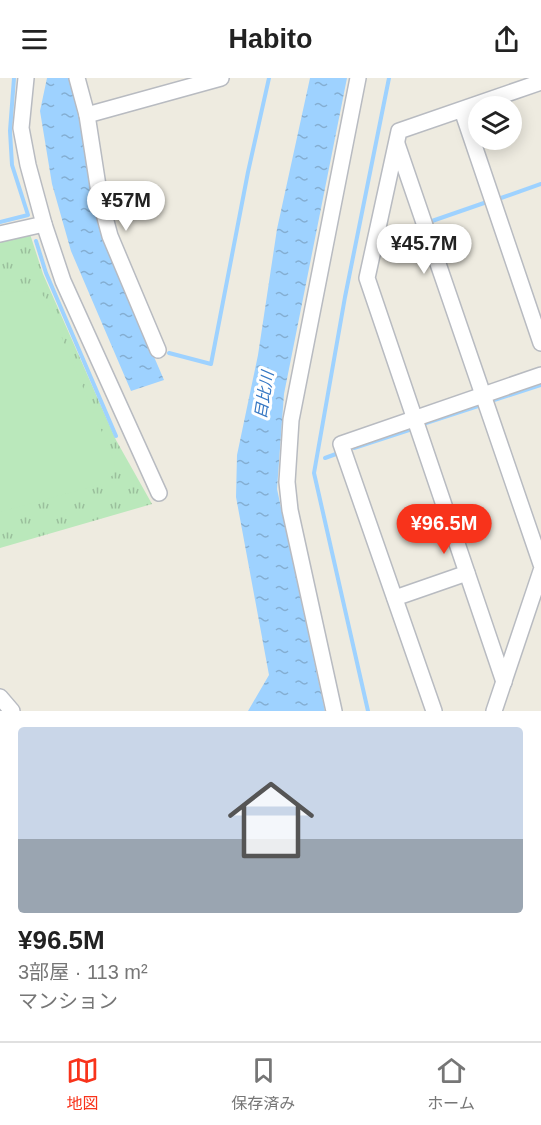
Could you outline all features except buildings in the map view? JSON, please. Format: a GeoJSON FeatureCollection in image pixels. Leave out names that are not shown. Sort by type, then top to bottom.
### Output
{"type":"FeatureCollection","features":[{"type":"Feature","properties":{"kind":"street"},"geometry":{"type":"LineString","coordinates":[[26,78],[21,128],[28,165],[44,224],[63,281],[159,493]]}},
{"type":"Feature","properties":{"kind":"street"},"geometry":{"type":"LineString","coordinates":[[77,78],[87,115],[100,199],[110,236],[158,350]]}},
{"type":"Feature","properties":{"kind":"street"},"geometry":{"type":"LineString","coordinates":[[87,115],[221,78]]}},
{"type":"Feature","properties":{"kind":"street"},"geometry":{"type":"LineString","coordinates":[[334,711],[290,510],[287,482],[291,420],[358,78]]}},
{"type":"Feature","properties":{"kind":"street"},"geometry":{"type":"LineString","coordinates":[[504,682],[367,278],[399,131],[462,110],[532,82]]}},
{"type":"Feature","properties":{"kind":"street"},"geometry":{"type":"LineString","coordinates":[[462,110],[541,343]]}},
{"type":"Feature","properties":{"kind":"street"},"geometry":{"type":"LineString","coordinates":[[396,144],[541,564]]}},
{"type":"Feature","properties":{"kind":"street"},"geometry":{"type":"LineString","coordinates":[[0,234],[44,224]]}},
{"type":"Feature","properties":{"kind":"street"},"geometry":{"type":"LineString","coordinates":[[434,711],[341,444],[541,375]]}},
{"type":"Feature","properties":{"kind":"street"},"geometry":{"type":"LineString","coordinates":[[494,711],[541,571]]}},
{"type":"Feature","properties":{"kind":"street"},"geometry":{"type":"LineString","coordinates":[[395,598],[467,573]]}},
{"type":"Feature","properties":{"kind":"street"},"geometry":{"type":"LineString","coordinates":[[0,697],[12,711]]}},
{"type":"Feature","properties":{"kind":"green space"},"geometry":{"type":"Polygon","coordinates":[[[30,234],[43,274],[116,440],[152,504],[0,548],[0,242],[30,234]]]}},
{"type":"Feature","properties":{"kind":"green space"},"geometry":{"type":"Polygon","coordinates":[[[0,292],[40,292],[45,298],[115,463],[113,475],[101,484],[0,512],[0,292]]]}},
{"type":"Feature","properties":{"kind":"water"},"geometry":{"type":"Polygon","coordinates":[[[47,78],[69,78],[81,115],[127,294],[164,380],[131,391],[71,251],[52,184],[40,111],[47,78]]]}},
{"type":"Feature","properties":{"kind":"water","name":"目比川"},"geometry":{"type":"Polygon","coordinates":[[[310,78],[347,78],[284,394],[277,489],[325,711],[248,711],[269,675],[236,497],[237,455],[258,355],[277,229],[310,78]]]}},
{"type":"Feature","properties":{"kind":"waterway"},"geometry":{"type":"LineString","coordinates":[[0,222],[28,215],[12,165],[10,131],[14,78]]}},
{"type":"Feature","properties":{"kind":"waterway"},"geometry":{"type":"LineString","coordinates":[[169,353],[211,364],[248,172],[269,78]]}},
{"type":"Feature","properties":{"kind":"waterway"},"geometry":{"type":"LineString","coordinates":[[368,711],[314,473],[345,297],[389,78]]}},
{"type":"Feature","properties":{"kind":"waterway"},"geometry":{"type":"LineString","coordinates":[[501,198],[541,184]]}},
{"type":"Feature","properties":{"kind":"waterway"},"geometry":{"type":"LineString","coordinates":[[432,221],[484,203]]}},
{"type":"Feature","properties":{"kind":"waterway"},"geometry":{"type":"LineString","coordinates":[[385,236],[418,225]]}},
{"type":"Feature","properties":{"kind":"waterway"},"geometry":{"type":"LineString","coordinates":[[36,241],[46,273],[116,436]]}},
{"type":"Feature","properties":{"kind":"waterway"},"geometry":{"type":"LineString","coordinates":[[494,400],[541,385]]}},
{"type":"Feature","properties":{"kind":"waterway"},"geometry":{"type":"LineString","coordinates":[[426,423],[478,406]]}},
{"type":"Feature","properties":{"kind":"waterway"},"geometry":{"type":"LineString","coordinates":[[354,448],[409,430]]}},
{"type":"Feature","properties":{"kind":"waterway"},"geometry":{"type":"LineString","coordinates":[[325,458],[336,454]]}}]}
